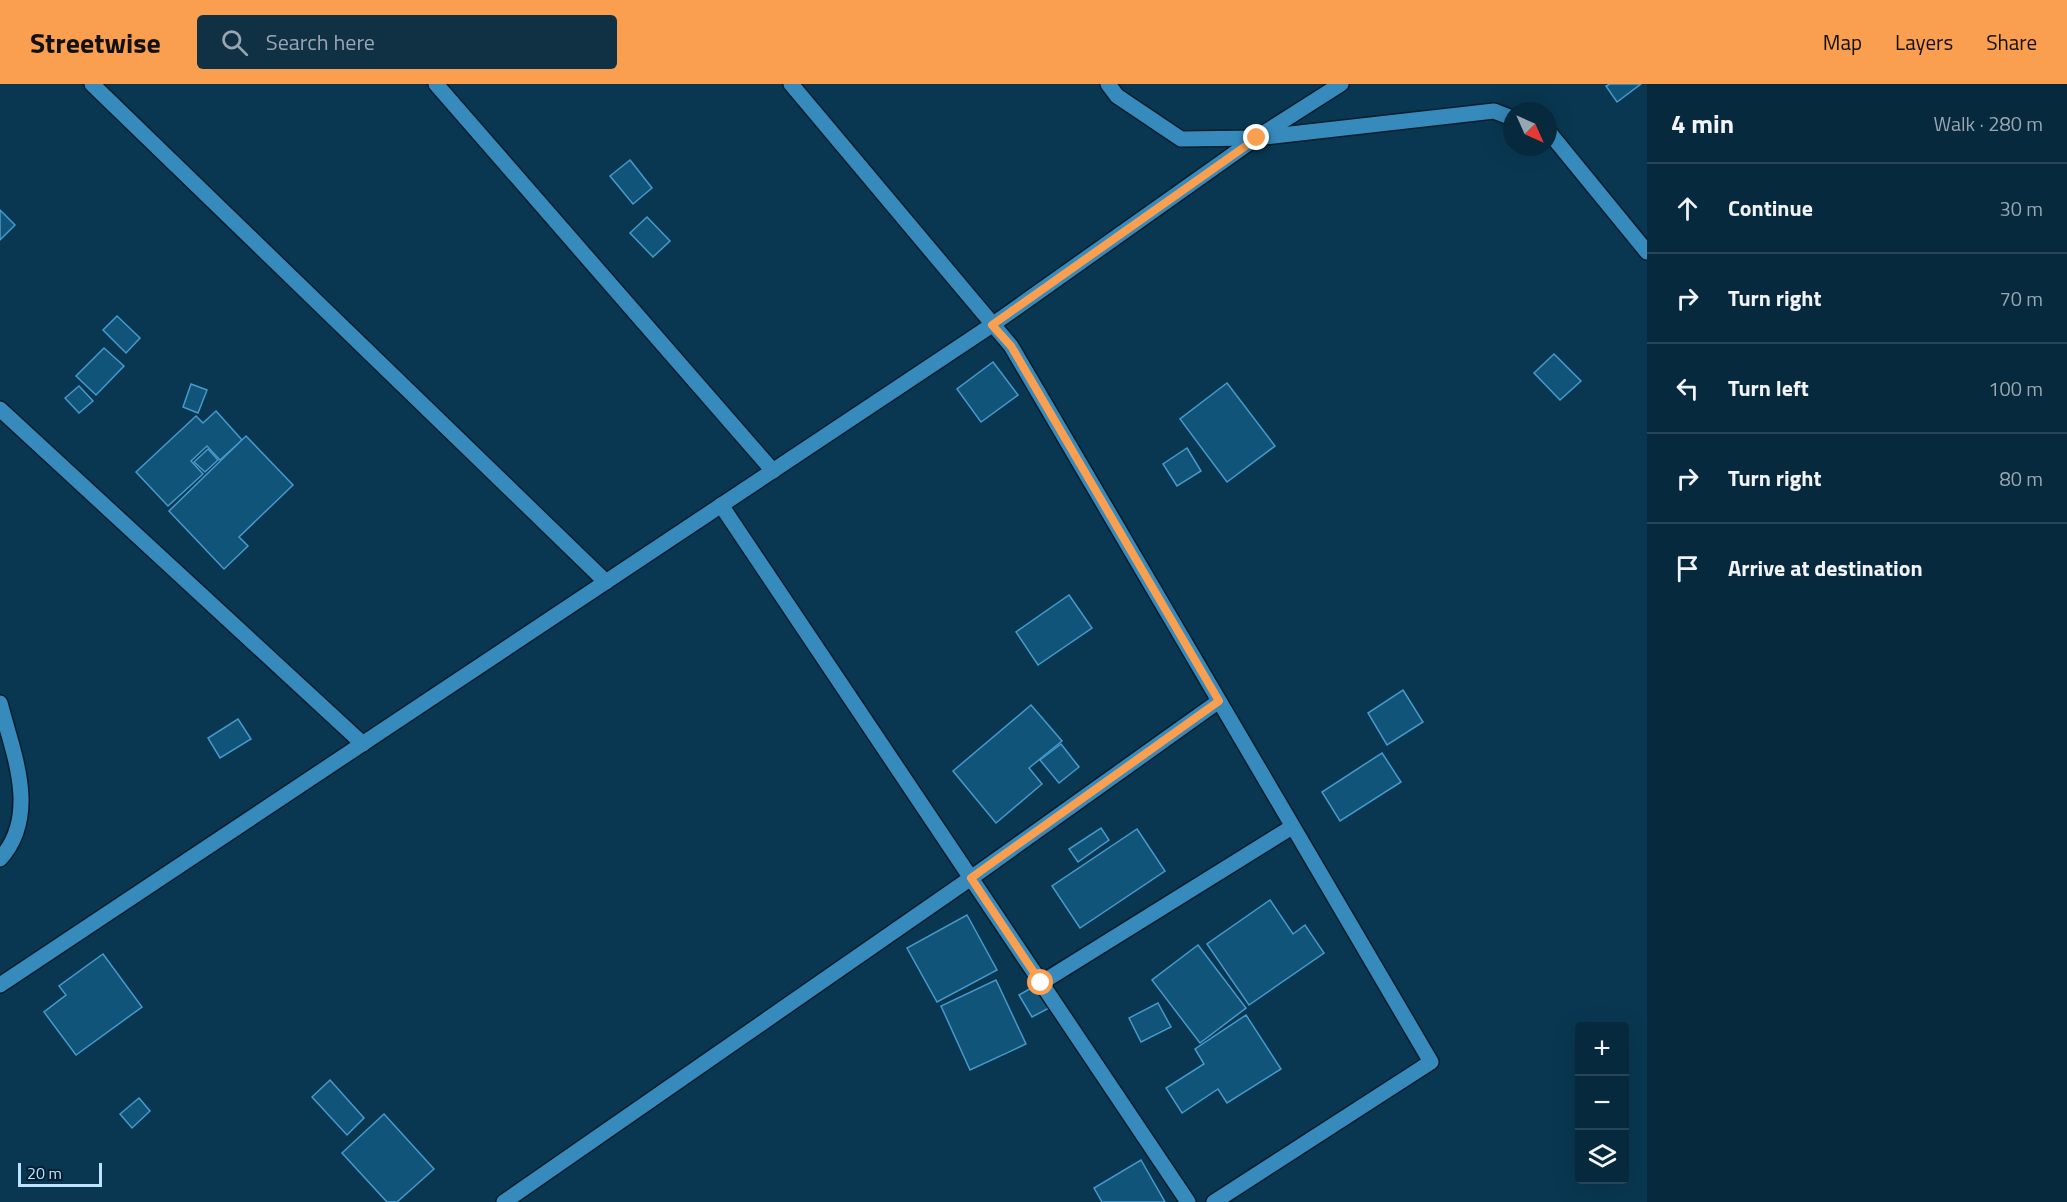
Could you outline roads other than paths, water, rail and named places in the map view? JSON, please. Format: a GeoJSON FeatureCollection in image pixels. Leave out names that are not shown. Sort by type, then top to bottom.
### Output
{"type":"FeatureCollection","features":[{"type":"Feature","properties":{"kind":"street"},"geometry":{"type":"LineString","coordinates":[[92,84],[606,582]]}},
{"type":"Feature","properties":{"kind":"street"},"geometry":{"type":"LineString","coordinates":[[436,84],[773,471]]}},
{"type":"Feature","properties":{"kind":"street"},"geometry":{"type":"LineString","coordinates":[[791,84],[1011,346],[1431,1062],[1214,1202]]}},
{"type":"Feature","properties":{"kind":"street"},"geometry":{"type":"LineString","coordinates":[[1108,84],[1117,96],[1181,139],[1257,138],[1494,111],[1503,114]]}},
{"type":"Feature","properties":{"kind":"street"},"geometry":{"type":"LineString","coordinates":[[0,985],[992,325],[1257,138],[1341,84]]}},
{"type":"Feature","properties":{"kind":"street"},"geometry":{"type":"LineString","coordinates":[[1557,142],[1647,252]]}},
{"type":"Feature","properties":{"kind":"street"},"geometry":{"type":"LineString","coordinates":[[0,410],[363,744]]}},
{"type":"Feature","properties":{"kind":"street"},"geometry":{"type":"LineString","coordinates":[[721,505],[1188,1202]]}},
{"type":"Feature","properties":{"kind":"street"},"geometry":{"type":"LineString","coordinates":[[504,1202],[971,878],[1219,701]]}},
{"type":"Feature","properties":{"kind":"street"},"geometry":{"type":"LineString","coordinates":[[0,704],[22,786],[21,816],[10,848],[0,859]]}},
{"type":"Feature","properties":{"kind":"street"},"geometry":{"type":"LineString","coordinates":[[1041,983],[1292,827]]}}]}
